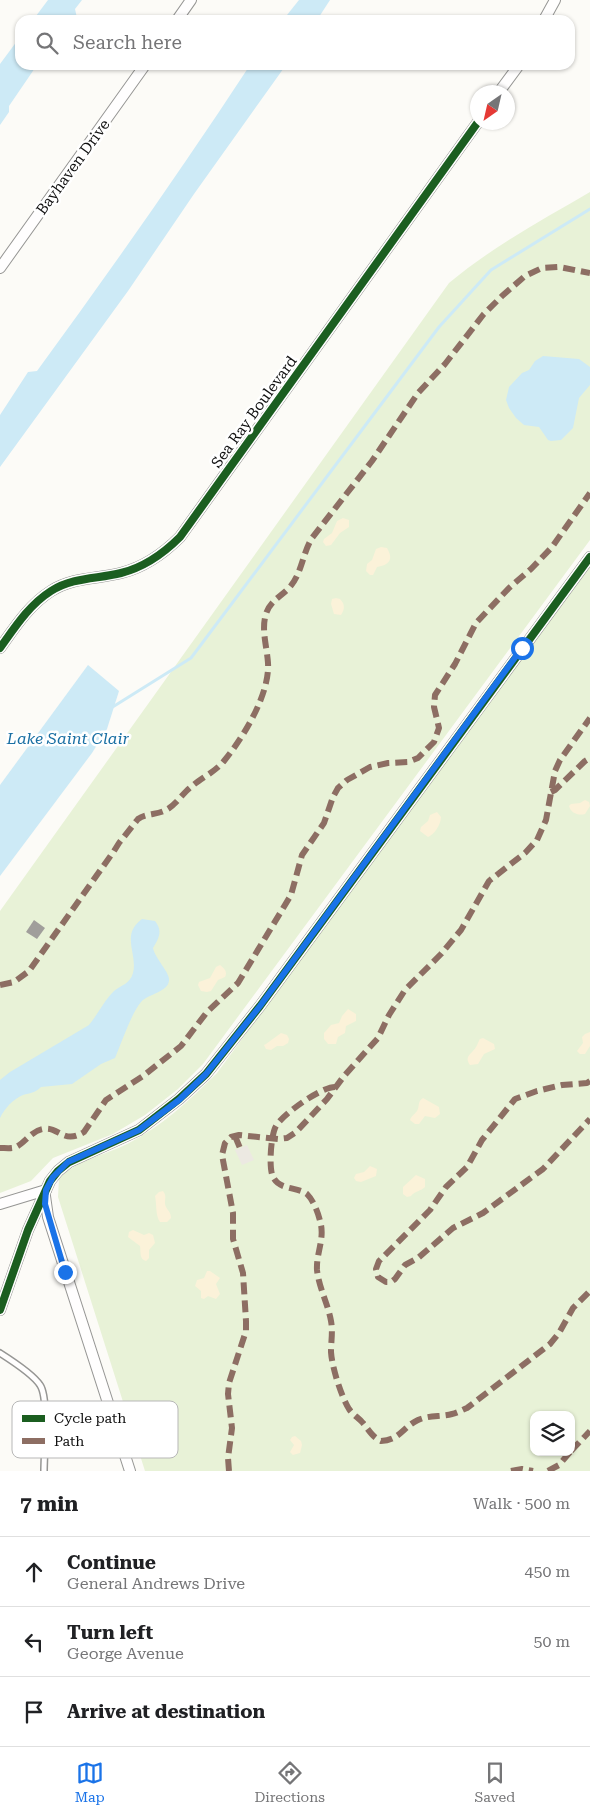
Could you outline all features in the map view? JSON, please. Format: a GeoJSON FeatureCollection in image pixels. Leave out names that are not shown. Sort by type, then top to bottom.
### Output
{"type":"FeatureCollection","features":[{"type":"Feature","properties":{"kind":"street"},"geometry":{"type":"LineString","coordinates":[[181,15],[192,0]]}},
{"type":"Feature","properties":{"kind":"street"},"geometry":{"type":"LineString","coordinates":[[547,15],[555,0]]}},
{"type":"Feature","properties":{"kind":"street","name":"Bayhaven Drive"},"geometry":{"type":"LineString","coordinates":[[0,268],[141,70]]}},
{"type":"Feature","properties":{"kind":"street"},"geometry":{"type":"LineString","coordinates":[[504,85],[515,70]]}},
{"type":"Feature","properties":{"kind":"street","name":"Sea Ray Boulevard"},"geometry":{"type":"LineString","coordinates":[[0,648],[25,614],[37,601],[52,590],[71,581],[135,569],[151,562],[180,537],[472,130]]}},
{"type":"Feature","properties":{"kind":"street"},"geometry":{"type":"LineString","coordinates":[[0,1310],[28,1230],[53,1177],[68,1162],[139,1130],[179,1100],[206,1074],[260,1006],[590,557]]}},
{"type":"Feature","properties":{"kind":"street"},"geometry":{"type":"LineString","coordinates":[[0,1204],[46,1190]]}},
{"type":"Feature","properties":{"kind":"street"},"geometry":{"type":"LineString","coordinates":[[46,1190],[45,1204],[48,1217],[107,1401]]}},
{"type":"Feature","properties":{"kind":"street"},"geometry":{"type":"LineString","coordinates":[[126,1458],[130,1471]]}},
{"type":"Feature","properties":{"kind":"lane"},"geometry":{"type":"LineString","coordinates":[[0,1352],[40,1385],[44,1401]]}},
{"type":"Feature","properties":{"kind":"lane"},"geometry":{"type":"LineString","coordinates":[[44,1458],[44,1471]]}},
{"type":"Feature","properties":{"kind":"green space"},"geometry":{"type":"Polygon","coordinates":[[[590,192],[590,540],[203,1064],[178,1089],[145,1115],[113,1134],[53,1158],[31,1181],[0,1193],[0,911],[449,283],[500,246],[590,192]]]}},
{"type":"Feature","properties":{"kind":"green space"},"geometry":{"type":"Polygon","coordinates":[[[590,566],[590,1471],[145,1471],[141,1458],[178,1458],[178,1401],[123,1401],[58,1197],[59,1178],[75,1166],[127,1144],[152,1130],[186,1103],[217,1073],[590,566]]]}},
{"type":"Feature","properties":{"kind":"sand"},"geometry":{"type":"Polygon","coordinates":[[[343,518],[349,520],[349,527],[340,533],[331,545],[326,546],[323,542],[324,539],[332,533],[337,521],[343,518]]]}},
{"type":"Feature","properties":{"kind":"sand"},"geometry":{"type":"Polygon","coordinates":[[[381,547],[387,548],[390,559],[385,565],[377,567],[373,575],[370,575],[366,571],[367,564],[372,560],[376,549],[381,547]]]}},
{"type":"Feature","properties":{"kind":"sand"},"geometry":{"type":"Polygon","coordinates":[[[332,599],[340,599],[344,605],[341,615],[334,614],[331,604],[332,599]]]}},
{"type":"Feature","properties":{"kind":"sand"},"geometry":{"type":"Polygon","coordinates":[[[585,800],[589,802],[590,806],[585,814],[580,815],[571,810],[569,806],[571,804],[580,803],[585,800]]]}},
{"type":"Feature","properties":{"kind":"sand"},"geometry":{"type":"Polygon","coordinates":[[[437,812],[441,817],[440,823],[435,832],[428,837],[420,831],[421,827],[428,821],[430,815],[437,812]]]}},
{"type":"Feature","properties":{"kind":"sand"},"geometry":{"type":"Polygon","coordinates":[[[220,965],[226,972],[225,977],[218,980],[211,991],[201,991],[198,985],[199,982],[210,978],[216,967],[220,965]]]}},
{"type":"Feature","properties":{"kind":"sand"},"geometry":{"type":"Polygon","coordinates":[[[348,1009],[356,1014],[356,1021],[346,1026],[345,1033],[338,1037],[336,1044],[328,1044],[324,1039],[324,1033],[331,1025],[339,1023],[348,1009]]]}},
{"type":"Feature","properties":{"kind":"sand"},"geometry":{"type":"Polygon","coordinates":[[[590,1032],[590,1046],[585,1054],[580,1054],[577,1051],[583,1043],[582,1037],[590,1032]]]}},
{"type":"Feature","properties":{"kind":"sand"},"geometry":{"type":"Polygon","coordinates":[[[281,1033],[287,1035],[288,1043],[271,1050],[266,1049],[264,1045],[281,1033]]]}},
{"type":"Feature","properties":{"kind":"sand"},"geometry":{"type":"Polygon","coordinates":[[[483,1038],[494,1044],[495,1049],[484,1054],[478,1064],[470,1065],[468,1057],[480,1039],[483,1038]]]}},
{"type":"Feature","properties":{"kind":"sand"},"geometry":{"type":"Polygon","coordinates":[[[423,1098],[439,1107],[440,1114],[435,1118],[425,1116],[419,1124],[415,1124],[410,1120],[423,1098]]]}},
{"type":"Feature","properties":{"kind":"sand"},"geometry":{"type":"Polygon","coordinates":[[[370,1166],[377,1169],[376,1176],[361,1182],[356,1181],[354,1178],[356,1174],[364,1172],[370,1166]]]}},
{"type":"Feature","properties":{"kind":"sand"},"geometry":{"type":"Polygon","coordinates":[[[416,1175],[425,1179],[425,1187],[407,1197],[403,1194],[403,1187],[416,1175]]]}},
{"type":"Feature","properties":{"kind":"sand"},"geometry":{"type":"Polygon","coordinates":[[[163,1191],[165,1205],[171,1216],[167,1222],[160,1222],[157,1213],[155,1196],[163,1191]]]}},
{"type":"Feature","properties":{"kind":"sand"},"geometry":{"type":"Polygon","coordinates":[[[133,1230],[144,1235],[149,1233],[153,1235],[155,1243],[149,1250],[149,1258],[146,1261],[141,1257],[140,1246],[128,1237],[129,1232],[133,1230]]]}},
{"type":"Feature","properties":{"kind":"sand"},"geometry":{"type":"Polygon","coordinates":[[[207,1271],[220,1278],[216,1284],[220,1294],[216,1299],[208,1296],[204,1299],[201,1298],[201,1291],[195,1286],[197,1280],[204,1278],[207,1271]]]}},
{"type":"Feature","properties":{"kind":"sand"},"geometry":{"type":"Polygon","coordinates":[[[295,1436],[301,1441],[302,1445],[300,1453],[293,1455],[290,1452],[294,1445],[290,1440],[295,1436]]]}},
{"type":"Feature","properties":{"kind":"shaded area"},"geometry":{"type":"Polygon","coordinates":[[[247,1145],[254,1160],[242,1165],[235,1150],[247,1145]]]}},
{"type":"Feature","properties":{"kind":"water"},"geometry":{"type":"Polygon","coordinates":[[[48,0],[82,0],[75,9],[76,15],[37,15],[48,0]]]}},
{"type":"Feature","properties":{"kind":"water"},"geometry":{"type":"Polygon","coordinates":[[[299,0],[330,0],[320,15],[287,15],[299,0]]]}},
{"type":"Feature","properties":{"kind":"water"},"geometry":{"type":"Polygon","coordinates":[[[15,44],[15,70],[34,70],[9,106],[9,112],[0,125],[0,64],[15,44]]]}},
{"type":"Feature","properties":{"kind":"water"},"geometry":{"type":"Polygon","coordinates":[[[247,70],[282,70],[128,291],[0,467],[0,415],[28,372],[37,371],[92,296],[247,70]]]}},
{"type":"Feature","properties":{"kind":"water"},"geometry":{"type":"Polygon","coordinates":[[[543,356],[579,359],[590,367],[590,385],[579,398],[573,428],[561,440],[548,440],[539,427],[524,425],[516,418],[506,400],[509,387],[522,373],[529,370],[535,361],[543,356]]]}},
{"type":"Feature","properties":{"kind":"water","name":"Lake Saint Clair"},"geometry":{"type":"Polygon","coordinates":[[[88,665],[119,691],[107,729],[92,753],[0,876],[0,785],[88,665]]]}},
{"type":"Feature","properties":{"kind":"water"},"geometry":{"type":"Polygon","coordinates":[[[142,919],[155,921],[159,928],[158,938],[153,948],[169,979],[166,987],[141,1002],[130,1020],[115,1058],[101,1064],[72,1084],[41,1087],[35,1092],[19,1097],[10,1104],[0,1118],[0,1080],[10,1072],[89,1025],[110,995],[130,980],[134,966],[131,945],[132,932],[142,919]]]}},
{"type":"Feature","properties":{"kind":"building"},"geometry":{"type":"Polygon","coordinates":[[[34,920],[45,928],[37,939],[26,932],[34,920]]]}},
{"type":"Feature","properties":{"kind":"waterway"},"geometry":{"type":"LineString","coordinates":[[111,708],[191,658],[439,327],[491,270],[590,209]]}},
{"type":"Feature","properties":{"kind":"marked path"},"geometry":{"type":"LineString","coordinates":[[0,985],[14,982],[29,971],[138,819],[163,812],[170,808],[191,787],[220,765],[231,751],[247,728],[265,688],[268,663],[264,626],[268,610],[272,603],[293,583],[312,538],[372,461],[418,393],[445,364],[483,315],[525,276],[542,268],[559,267],[590,273]]}},
{"type":"Feature","properties":{"kind":"marked path"},"geometry":{"type":"LineString","coordinates":[[0,1148],[16,1147],[35,1132],[43,1129],[53,1130],[71,1137],[84,1132],[106,1100],[143,1076],[181,1046],[207,1012],[238,983],[291,895],[302,855],[324,823],[338,788],[347,780],[370,767],[388,763],[408,762],[418,758],[434,742],[439,728],[434,707],[435,695],[455,664],[476,623],[552,547],[590,493]]}},
{"type":"Feature","properties":{"kind":"marked path"},"geometry":{"type":"LineString","coordinates":[[229,1471],[228,1458],[232,1428],[228,1394],[229,1383],[246,1331],[246,1321],[243,1273],[233,1239],[233,1213],[222,1155],[225,1143],[231,1137],[239,1135],[278,1139],[287,1138],[296,1132],[327,1099],[344,1076],[378,1038],[389,1015],[405,990],[441,954],[461,930],[489,881],[525,853],[537,840],[546,820],[555,771],[560,760],[590,718]]}},
{"type":"Feature","properties":{"kind":"marked path"},"geometry":{"type":"LineString","coordinates":[[551,792],[590,758]]}},
{"type":"Feature","properties":{"kind":"marked path"},"geometry":{"type":"LineString","coordinates":[[590,1081],[587,1083],[562,1085],[515,1099],[482,1140],[467,1167],[446,1187],[430,1210],[379,1261],[376,1269],[378,1277],[386,1282],[391,1282],[405,1265],[418,1258],[453,1228],[483,1213],[543,1169],[590,1119]]}},
{"type":"Feature","properties":{"kind":"marked path"},"geometry":{"type":"LineString","coordinates":[[335,1087],[321,1091],[303,1102],[286,1115],[276,1126],[272,1143],[271,1169],[274,1179],[282,1186],[307,1194],[318,1213],[322,1231],[317,1270],[331,1321],[331,1352],[335,1373],[349,1409],[375,1437],[381,1441],[387,1440],[397,1436],[418,1420],[426,1417],[444,1416],[467,1408],[550,1344],[559,1333],[573,1308],[590,1291]]}},
{"type":"Feature","properties":{"kind":"marked path"},"geometry":{"type":"LineString","coordinates":[[235,1136],[240,1148]]}},
{"type":"Feature","properties":{"kind":"marked path"},"geometry":{"type":"LineString","coordinates":[[575,1447],[590,1431]]}},
{"type":"Feature","properties":{"kind":"marked path"},"geometry":{"type":"LineString","coordinates":[[548,1471],[559,1465],[567,1456]]}},
{"type":"Feature","properties":{"kind":"marked path"},"geometry":{"type":"LineString","coordinates":[[511,1471],[522,1469],[533,1471]]}},
{"type":"Feature","properties":{"kind":"cycle path"},"geometry":{"type":"LineString","coordinates":[[0,648],[29,610],[59,586],[121,573],[138,567],[160,554],[180,537],[472,130]]}},
{"type":"Feature","properties":{"kind":"cycle path"},"geometry":{"type":"LineString","coordinates":[[0,1310],[28,1230],[50,1181],[69,1162],[139,1130],[179,1099],[206,1074],[260,1006],[590,557]]}},
{"type":"Feature","properties":{"kind":"route"},"geometry":{"type":"LineString","coordinates":[[65,1272],[45,1204],[46,1190],[53,1177],[68,1162],[139,1130],[179,1100],[206,1074],[227,1050],[260,1006],[522,648]]}}]}
